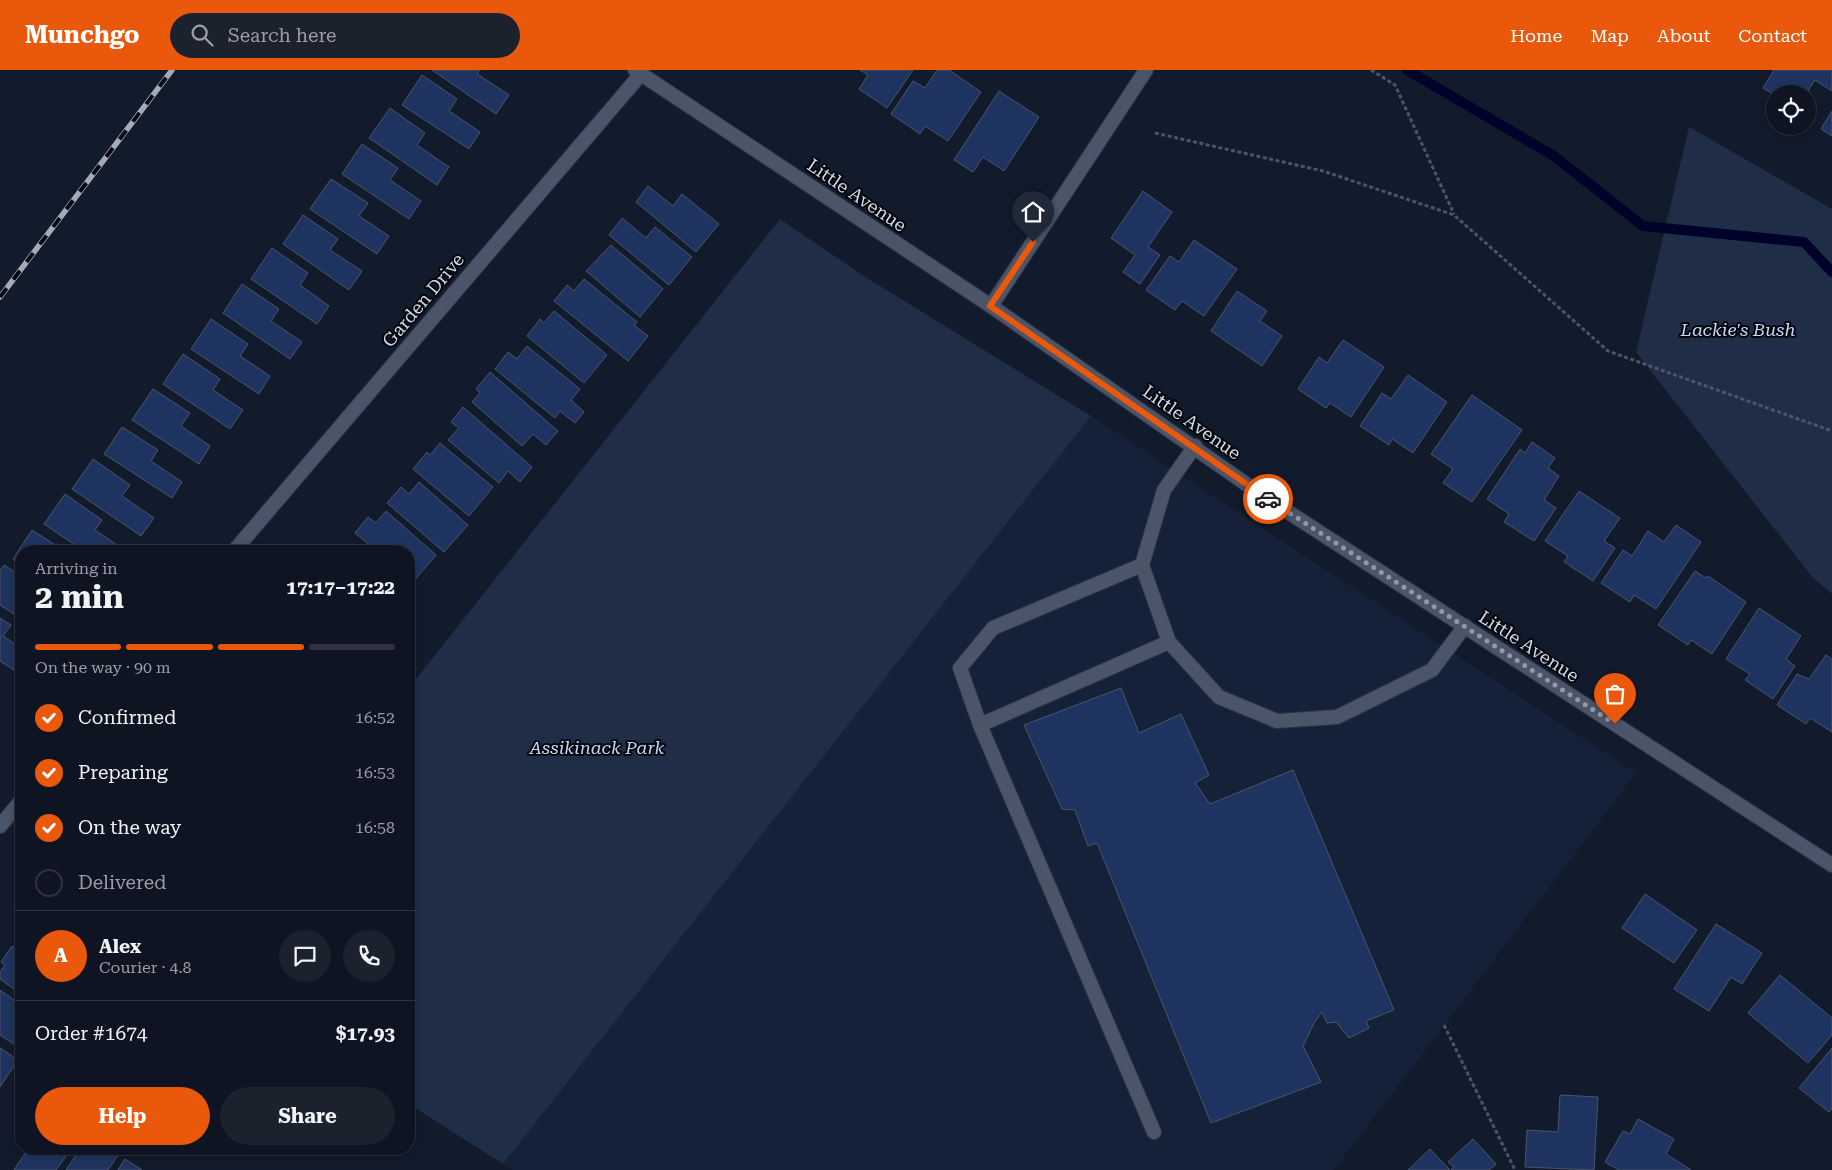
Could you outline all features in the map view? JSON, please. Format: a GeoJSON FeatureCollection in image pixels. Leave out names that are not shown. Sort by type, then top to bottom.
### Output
{"type":"FeatureCollection","features":[{"type":"Feature","properties":{"kind":"street"},"geometry":{"type":"LineString","coordinates":[[990,306],[1146,70]]}},
{"type":"Feature","properties":{"kind":"street","name":"Little Avenue"},"geometry":{"type":"LineString","coordinates":[[638,72],[990,306],[1195,446],[1259,493],[1832,865]]}},
{"type":"Feature","properties":{"kind":"street","name":"Garden Drive"},"geometry":{"type":"LineString","coordinates":[[239,545],[638,72]]}},
{"type":"Feature","properties":{"kind":"street"},"geometry":{"type":"LineString","coordinates":[[1195,446],[1164,490],[1142,565],[1169,642],[1219,697],[1277,721],[1337,717],[1432,670],[1465,626]]}},
{"type":"Feature","properties":{"kind":"street"},"geometry":{"type":"LineString","coordinates":[[1142,565],[993,628],[960,668],[980,725],[1154,1132]]}},
{"type":"Feature","properties":{"kind":"street"},"geometry":{"type":"LineString","coordinates":[[980,725],[1169,642]]}},
{"type":"Feature","properties":{"kind":"street"},"geometry":{"type":"LineString","coordinates":[[0,826],[15,808]]}},
{"type":"Feature","properties":{"kind":"path"},"geometry":{"type":"LineString","coordinates":[[1371,70],[1395,85],[1454,215]]}},
{"type":"Feature","properties":{"kind":"path"},"geometry":{"type":"LineString","coordinates":[[1155,133],[1323,170],[1454,215],[1608,351],[1832,431]]}},
{"type":"Feature","properties":{"kind":"path"},"geometry":{"type":"LineString","coordinates":[[1444,1025],[1515,1170]]}},
{"type":"Feature","properties":{"kind":"shaded area"},"geometry":{"type":"Polygon","coordinates":[[[1091,416],[1636,773],[1334,1170],[513,1170],[503,1164],[1091,416]]]}},
{"type":"Feature","properties":{"kind":"green space","name":"Lackie's Bush"},"geometry":{"type":"Polygon","coordinates":[[[1689,127],[1832,209],[1832,594],[1813,578],[1636,352],[1689,127]]]}},
{"type":"Feature","properties":{"kind":"green space","name":"Assikinack Park"},"geometry":{"type":"Polygon","coordinates":[[[780,219],[864,276],[1091,416],[503,1164],[415,1108],[415,680],[780,219]]]}},
{"type":"Feature","properties":{"kind":"building"},"geometry":{"type":"Polygon","coordinates":[[[432,70],[480,70],[477,74],[509,95],[496,114],[432,70]]]}},
{"type":"Feature","properties":{"kind":"building"},"geometry":{"type":"Polygon","coordinates":[[[860,70],[913,70],[887,108],[859,89],[868,75],[860,70]]]}},
{"type":"Feature","properties":{"kind":"building"},"geometry":{"type":"Polygon","coordinates":[[[937,70],[949,70],[981,92],[948,141],[925,126],[920,134],[891,114],[913,81],[925,88],[937,70]]]}},
{"type":"Feature","properties":{"kind":"building"},"geometry":{"type":"Polygon","coordinates":[[[1774,70],[1832,70],[1832,91],[1815,80],[1812,85],[1766,85],[1766,90],[1763,88],[1774,70]]]}},
{"type":"Feature","properties":{"kind":"building"},"geometry":{"type":"Polygon","coordinates":[[[422,75],[457,99],[449,111],[480,132],[469,149],[402,105],[422,75]]]}},
{"type":"Feature","properties":{"kind":"building"},"geometry":{"type":"Polygon","coordinates":[[[999,91],[1039,117],[1004,171],[983,157],[973,172],[954,160],[999,91]]]}},
{"type":"Feature","properties":{"kind":"building"},"geometry":{"type":"Polygon","coordinates":[[[390,108],[425,133],[417,145],[449,167],[437,185],[369,138],[390,108]]]}},
{"type":"Feature","properties":{"kind":"building"},"geometry":{"type":"Polygon","coordinates":[[[1832,111],[1832,136],[1821,129],[1832,111]]]}},
{"type":"Feature","properties":{"kind":"building"},"geometry":{"type":"Polygon","coordinates":[[[362,144],[398,168],[390,180],[421,201],[409,219],[342,174],[362,144]]]}},
{"type":"Feature","properties":{"kind":"building"},"geometry":{"type":"Polygon","coordinates":[[[331,179],[368,203],[359,216],[389,236],[377,254],[310,209],[331,179]]]}},
{"type":"Feature","properties":{"kind":"building"},"geometry":{"type":"Polygon","coordinates":[[[648,186],[673,206],[682,194],[719,224],[696,252],[636,202],[648,186]]]}},
{"type":"Feature","properties":{"kind":"building"},"geometry":{"type":"Polygon","coordinates":[[[1143,191],[1172,212],[1148,247],[1160,255],[1140,284],[1123,272],[1135,255],[1111,238],[1143,191]]]}},
{"type":"Feature","properties":{"kind":"building"},"geometry":{"type":"Polygon","coordinates":[[[303,215],[338,239],[330,250],[362,271],[349,290],[283,244],[303,215]]]}},
{"type":"Feature","properties":{"kind":"building"},"geometry":{"type":"Polygon","coordinates":[[[622,218],[646,238],[655,227],[692,257],[669,285],[609,235],[622,218]]]}},
{"type":"Feature","properties":{"kind":"building"},"geometry":{"type":"Polygon","coordinates":[[[1194,240],[1237,269],[1204,316],[1182,301],[1175,310],[1146,290],[1170,256],[1179,262],[1194,240]]]}},
{"type":"Feature","properties":{"kind":"building"},"geometry":{"type":"Polygon","coordinates":[[[611,245],[663,289],[640,317],[586,271],[611,245]]]}},
{"type":"Feature","properties":{"kind":"building"},"geometry":{"type":"Polygon","coordinates":[[[272,248],[308,273],[300,285],[329,306],[317,324],[251,279],[272,248]]]}},
{"type":"Feature","properties":{"kind":"building"},"geometry":{"type":"Polygon","coordinates":[[[584,279],[637,322],[634,325],[648,336],[628,361],[554,301],[567,285],[574,291],[584,279]]]}},
{"type":"Feature","properties":{"kind":"building"},"geometry":{"type":"Polygon","coordinates":[[[242,284],[279,309],[271,321],[302,342],[290,359],[223,313],[242,284]]]}},
{"type":"Feature","properties":{"kind":"building"},"geometry":{"type":"Polygon","coordinates":[[[1237,291],[1267,311],[1260,321],[1282,336],[1262,366],[1211,331],[1237,291]]]}},
{"type":"Feature","properties":{"kind":"building"},"geometry":{"type":"Polygon","coordinates":[[[554,311],[607,355],[584,383],[527,336],[540,319],[544,323],[554,311]]]}},
{"type":"Feature","properties":{"kind":"building"},"geometry":{"type":"Polygon","coordinates":[[[211,319],[248,344],[240,356],[270,376],[259,394],[191,349],[211,319]]]}},
{"type":"Feature","properties":{"kind":"building"},"geometry":{"type":"Polygon","coordinates":[[[1343,340],[1384,367],[1351,417],[1330,403],[1326,408],[1298,389],[1319,357],[1327,363],[1343,340]]]}},
{"type":"Feature","properties":{"kind":"building"},"geometry":{"type":"Polygon","coordinates":[[[527,346],[580,389],[571,400],[584,412],[575,423],[560,411],[555,418],[495,369],[508,352],[517,359],[527,346]]]}},
{"type":"Feature","properties":{"kind":"building"},"geometry":{"type":"Polygon","coordinates":[[[183,354],[220,379],[213,390],[243,410],[230,429],[163,384],[183,354]]]}},
{"type":"Feature","properties":{"kind":"building"},"geometry":{"type":"Polygon","coordinates":[[[490,372],[558,431],[546,445],[533,434],[522,446],[472,402],[480,393],[476,389],[490,372]]]}},
{"type":"Feature","properties":{"kind":"building"},"geometry":{"type":"Polygon","coordinates":[[[1408,375],[1447,402],[1413,453],[1392,439],[1389,445],[1360,426],[1382,393],[1391,399],[1408,375]]]}},
{"type":"Feature","properties":{"kind":"building"},"geometry":{"type":"Polygon","coordinates":[[[153,389],[190,413],[181,426],[210,446],[199,464],[132,420],[153,389]]]}},
{"type":"Feature","properties":{"kind":"building"},"geometry":{"type":"Polygon","coordinates":[[[1472,395],[1522,430],[1472,502],[1443,483],[1453,469],[1431,454],[1472,395]]]}},
{"type":"Feature","properties":{"kind":"building"},"geometry":{"type":"Polygon","coordinates":[[[463,407],[532,467],[520,482],[508,471],[499,483],[448,440],[459,428],[451,422],[463,407]]]}},
{"type":"Feature","properties":{"kind":"building"},"geometry":{"type":"Polygon","coordinates":[[[122,427],[158,450],[151,461],[182,482],[172,498],[104,454],[122,427]]]}},
{"type":"Feature","properties":{"kind":"building"},"geometry":{"type":"Polygon","coordinates":[[[1532,442],[1555,458],[1548,468],[1559,476],[1544,500],[1556,508],[1534,541],[1504,522],[1509,514],[1487,499],[1520,449],[1525,453],[1532,442]]]}},
{"type":"Feature","properties":{"kind":"building"},"geometry":{"type":"Polygon","coordinates":[[[440,443],[493,487],[469,516],[413,469],[427,452],[430,455],[440,443]]]}},
{"type":"Feature","properties":{"kind":"building"},"geometry":{"type":"Polygon","coordinates":[[[93,459],[130,485],[122,496],[154,518],[141,536],[72,489],[93,459]]]}},
{"type":"Feature","properties":{"kind":"building"},"geometry":{"type":"Polygon","coordinates":[[[419,482],[468,525],[444,552],[387,503],[401,487],[409,494],[419,482]]]}},
{"type":"Feature","properties":{"kind":"building"},"geometry":{"type":"Polygon","coordinates":[[[1579,491],[1620,518],[1604,541],[1615,548],[1593,581],[1564,562],[1568,556],[1545,541],[1579,491]]]}},
{"type":"Feature","properties":{"kind":"building"},"geometry":{"type":"Polygon","coordinates":[[[65,494],[102,520],[95,530],[117,545],[75,545],[44,524],[65,494]]]}},
{"type":"Feature","properties":{"kind":"building"},"geometry":{"type":"Polygon","coordinates":[[[386,511],[436,555],[415,580],[415,545],[370,545],[355,533],[368,517],[376,523],[386,511]]]}},
{"type":"Feature","properties":{"kind":"building"},"geometry":{"type":"Polygon","coordinates":[[[1676,525],[1701,542],[1656,609],[1634,595],[1630,602],[1601,583],[1623,550],[1632,556],[1648,531],[1664,542],[1676,525]]]}},
{"type":"Feature","properties":{"kind":"building"},"geometry":{"type":"Polygon","coordinates":[[[32,530],[56,545],[22,545],[32,530]]]}},
{"type":"Feature","properties":{"kind":"building"},"geometry":{"type":"Polygon","coordinates":[[[4,565],[15,572],[15,615],[0,605],[0,571],[4,565]]]}},
{"type":"Feature","properties":{"kind":"building"},"geometry":{"type":"Polygon","coordinates":[[[1695,571],[1706,578],[1708,576],[1746,602],[1712,654],[1691,640],[1688,645],[1658,625],[1695,571]]]}},
{"type":"Feature","properties":{"kind":"building"},"geometry":{"type":"Polygon","coordinates":[[[1759,608],[1801,636],[1786,659],[1795,666],[1773,699],[1745,680],[1750,674],[1726,659],[1759,608]]]}},
{"type":"Feature","properties":{"kind":"building"},"geometry":{"type":"Polygon","coordinates":[[[0,618],[11,625],[3,636],[15,644],[15,671],[0,661],[0,618]]]}},
{"type":"Feature","properties":{"kind":"building"},"geometry":{"type":"Polygon","coordinates":[[[1826,655],[1832,659],[1832,732],[1810,718],[1806,724],[1777,705],[1797,674],[1809,679],[1826,655]]]}},
{"type":"Feature","properties":{"kind":"building"},"geometry":{"type":"Polygon","coordinates":[[[1121,688],[1139,733],[1181,714],[1209,775],[1195,783],[1210,804],[1293,770],[1394,1010],[1366,1021],[1369,1028],[1349,1038],[1336,1022],[1327,1023],[1322,1012],[1314,1023],[1303,1046],[1321,1082],[1211,1123],[1097,843],[1088,846],[1075,810],[1062,809],[1024,725],[1121,688]]]}},
{"type":"Feature","properties":{"kind":"building"},"geometry":{"type":"Polygon","coordinates":[[[1645,894],[1697,930],[1674,963],[1622,928],[1645,894]]]}},
{"type":"Feature","properties":{"kind":"building"},"geometry":{"type":"Polygon","coordinates":[[[1716,924],[1762,953],[1742,984],[1731,977],[1709,1011],[1674,989],[1716,924]]]}},
{"type":"Feature","properties":{"kind":"building"},"geometry":{"type":"Polygon","coordinates":[[[12,946],[15,948],[15,990],[0,979],[0,972],[5,965],[1,962],[12,946]]]}},
{"type":"Feature","properties":{"kind":"building"},"geometry":{"type":"Polygon","coordinates":[[[1780,975],[1832,1018],[1832,1035],[1808,1063],[1748,1013],[1780,975]]]}},
{"type":"Feature","properties":{"kind":"building"},"geometry":{"type":"Polygon","coordinates":[[[0,990],[15,1001],[15,1045],[0,1035],[0,990]]]}},
{"type":"Feature","properties":{"kind":"building"},"geometry":{"type":"Polygon","coordinates":[[[0,1048],[15,1058],[15,1064],[0,1087],[0,1048]]]}},
{"type":"Feature","properties":{"kind":"building"},"geometry":{"type":"Polygon","coordinates":[[[1832,1048],[1832,1109],[1829,1112],[1799,1088],[1832,1048]]]}},
{"type":"Feature","properties":{"kind":"building"},"geometry":{"type":"Polygon","coordinates":[[[1560,1095],[1598,1097],[1594,1170],[1525,1167],[1527,1130],[1558,1132],[1560,1095]]]}},
{"type":"Feature","properties":{"kind":"building"},"geometry":{"type":"Polygon","coordinates":[[[1638,1119],[1674,1139],[1666,1154],[1691,1170],[1619,1170],[1605,1162],[1623,1131],[1630,1134],[1638,1119]]]}},
{"type":"Feature","properties":{"kind":"building"},"geometry":{"type":"Polygon","coordinates":[[[1473,1139],[1496,1164],[1489,1170],[1451,1170],[1454,1167],[1448,1162],[1473,1139]]]}},
{"type":"Feature","properties":{"kind":"building"},"geometry":{"type":"Polygon","coordinates":[[[1430,1149],[1450,1170],[1408,1170],[1430,1149]]]}},
{"type":"Feature","properties":{"kind":"building"},"geometry":{"type":"Polygon","coordinates":[[[24,1155],[67,1155],[56,1170],[14,1170],[24,1155]]]}},
{"type":"Feature","properties":{"kind":"building"},"geometry":{"type":"Polygon","coordinates":[[[76,1155],[118,1155],[108,1170],[66,1170],[76,1155]]]}},
{"type":"Feature","properties":{"kind":"building"},"geometry":{"type":"Polygon","coordinates":[[[125,1159],[142,1170],[118,1170],[125,1159]]]}},
{"type":"Feature","properties":{"kind":"waterway"},"geometry":{"type":"LineString","coordinates":[[1407,70],[1554,156],[1643,226],[1804,242],[1832,272]]}},
{"type":"Feature","properties":{"kind":"railway"},"geometry":{"type":"LineString","coordinates":[[0,297],[172,70]]}},
{"type":"Feature","properties":{"kind":"way so far"},"geometry":{"type":"LineString","coordinates":[[1268,499],[1615,724]]}},
{"type":"Feature","properties":{"kind":"route"},"geometry":{"type":"LineString","coordinates":[[1033,242],[990,306],[1195,446],[1268,499]]}}]}
